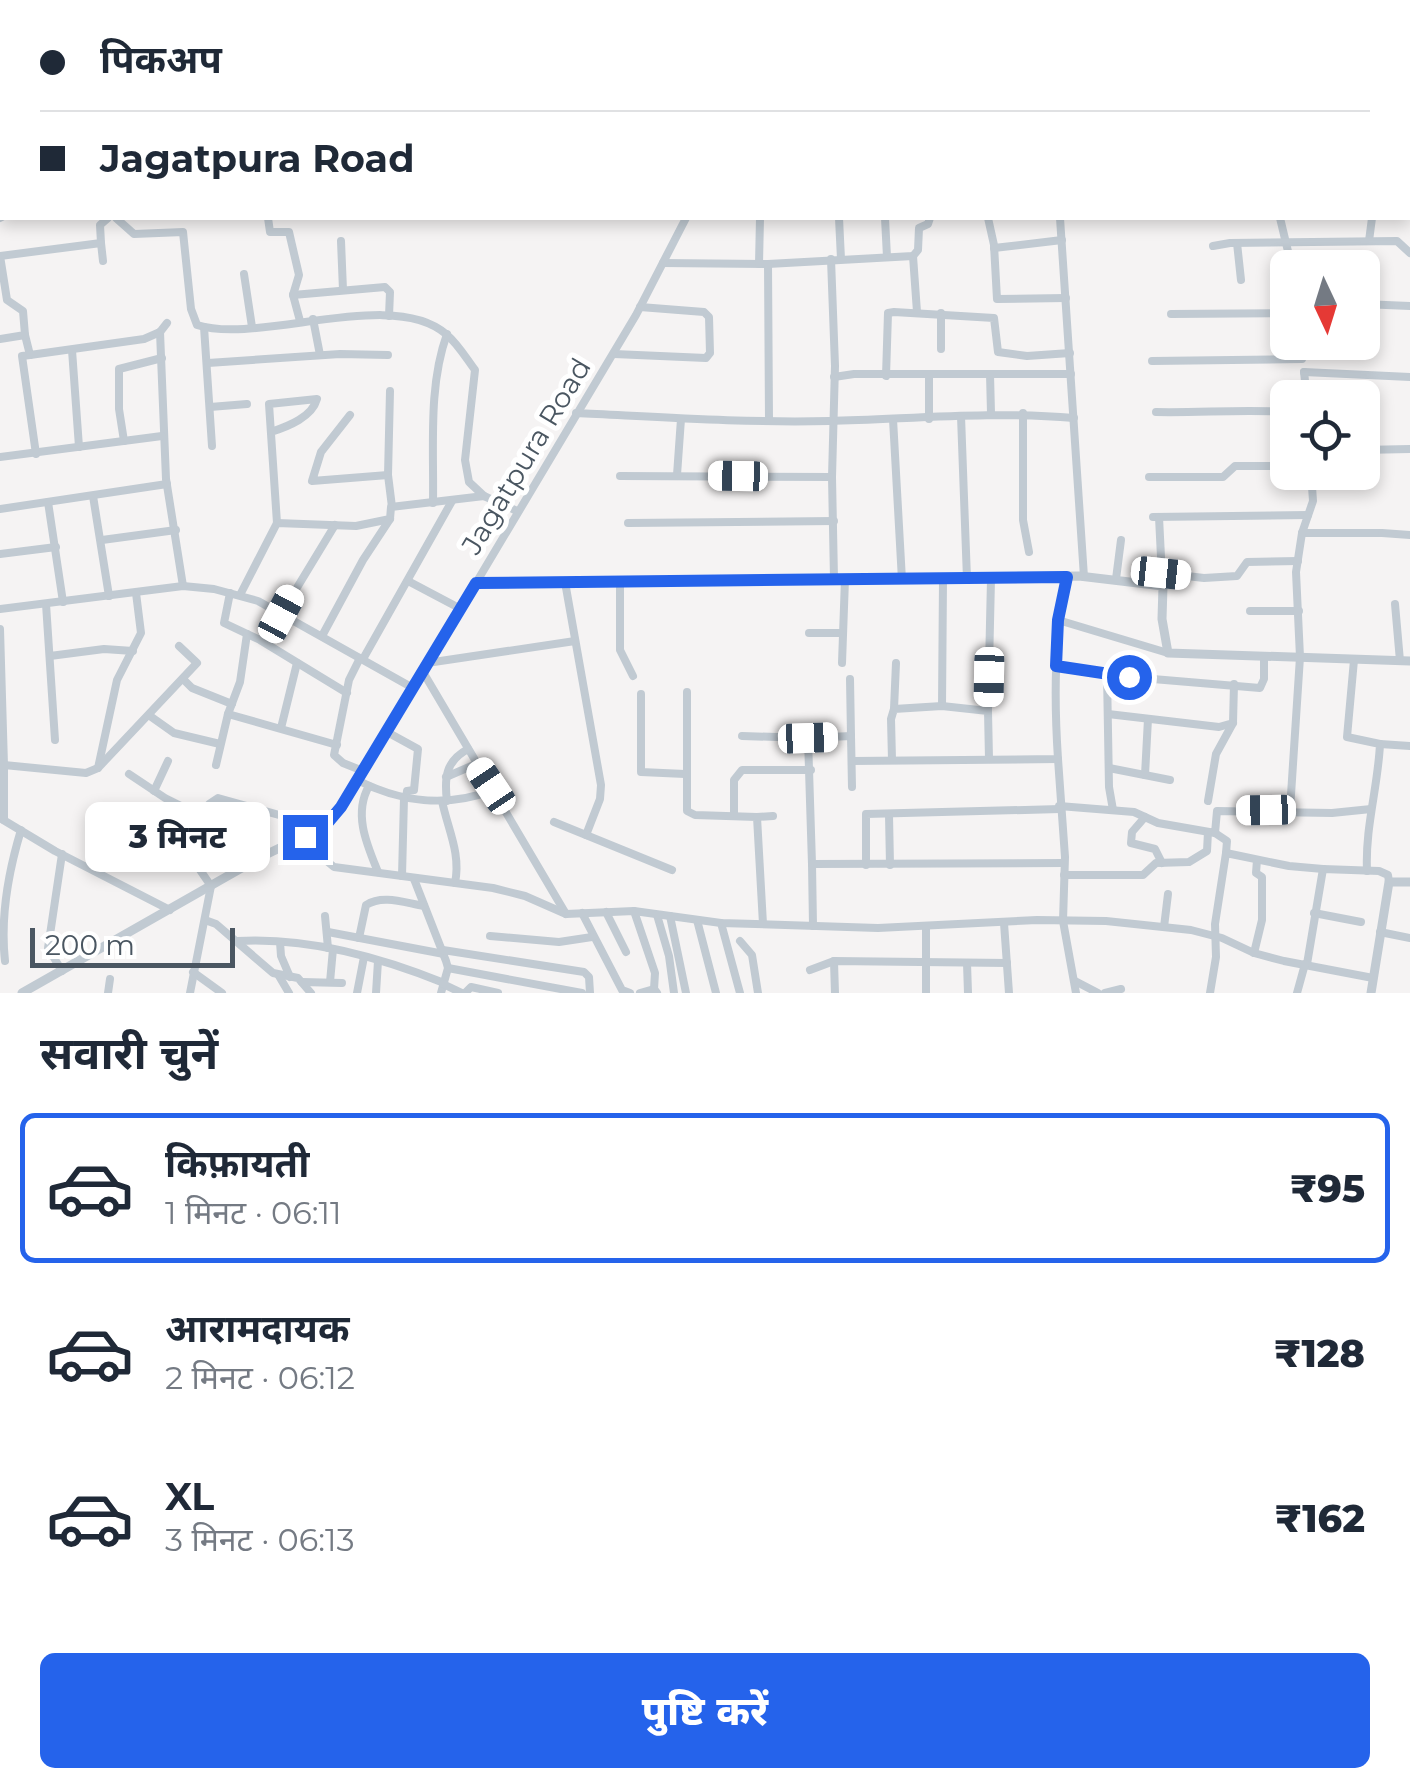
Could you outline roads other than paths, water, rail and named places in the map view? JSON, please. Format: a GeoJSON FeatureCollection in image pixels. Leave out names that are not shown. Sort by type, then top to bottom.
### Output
{"type":"FeatureCollection","features":[{"type":"Feature","properties":{"kind":"street"},"geometry":{"type":"LineString","coordinates":[[103,261],[100,226],[109,220]]}},
{"type":"Feature","properties":{"kind":"street"},"geometry":{"type":"LineString","coordinates":[[115,220],[134,234],[183,232],[191,309],[197,325],[252,328],[313,319],[389,316],[418,321],[447,334],[475,370],[465,460],[469,482],[484,496],[517,511]]}},
{"type":"Feature","properties":{"kind":"street"},"geometry":{"type":"LineString","coordinates":[[268,220],[270,232],[289,232],[299,275],[293,295],[300,321]]}},
{"type":"Feature","properties":{"kind":"street","name":"Jagatpura Road"},"geometry":{"type":"LineString","coordinates":[[22,993],[261,857],[325,826],[387,732],[614,354],[685,220]]}},
{"type":"Feature","properties":{"kind":"street"},"geometry":{"type":"LineString","coordinates":[[760,220],[770,421]]}},
{"type":"Feature","properties":{"kind":"street"},"geometry":{"type":"LineString","coordinates":[[839,220],[832,476],[842,663]]}},
{"type":"Feature","properties":{"kind":"street"},"geometry":{"type":"LineString","coordinates":[[885,220],[887,256]]}},
{"type":"Feature","properties":{"kind":"street"},"geometry":{"type":"LineString","coordinates":[[917,312],[913,256],[918,250],[919,228],[929,220]]}},
{"type":"Feature","properties":{"kind":"street"},"geometry":{"type":"LineString","coordinates":[[988,220],[994,248],[998,352],[1027,356],[1070,353]]}},
{"type":"Feature","properties":{"kind":"street"},"geometry":{"type":"LineString","coordinates":[[1060,220],[1084,577]]}},
{"type":"Feature","properties":{"kind":"street"},"geometry":{"type":"LineString","coordinates":[[1280,220],[1288,250]]}},
{"type":"Feature","properties":{"kind":"street"},"geometry":{"type":"LineString","coordinates":[[1370,241],[1372,220]]}},
{"type":"Feature","properties":{"kind":"street"},"geometry":{"type":"LineString","coordinates":[[994,248],[1062,240]]}},
{"type":"Feature","properties":{"kind":"street"},"geometry":{"type":"LineString","coordinates":[[342,241],[343,290]]}},
{"type":"Feature","properties":{"kind":"street"},"geometry":{"type":"LineString","coordinates":[[1213,246],[1396,241],[1410,253]]}},
{"type":"Feature","properties":{"kind":"street"},"geometry":{"type":"LineString","coordinates":[[1237,243],[1240,280]]}},
{"type":"Feature","properties":{"kind":"street"},"geometry":{"type":"LineString","coordinates":[[30,354],[23,310],[7,300],[0,256],[101,244]]}},
{"type":"Feature","properties":{"kind":"street"},"geometry":{"type":"LineString","coordinates":[[663,263],[764,264],[913,256]]}},
{"type":"Feature","properties":{"kind":"street"},"geometry":{"type":"LineString","coordinates":[[244,274],[252,328]]}},
{"type":"Feature","properties":{"kind":"street"},"geometry":{"type":"LineString","coordinates":[[293,295],[386,287],[390,292],[389,316]]}},
{"type":"Feature","properties":{"kind":"street"},"geometry":{"type":"LineString","coordinates":[[996,300],[1066,298]]}},
{"type":"Feature","properties":{"kind":"street"},"geometry":{"type":"LineString","coordinates":[[1380,305],[1410,306]]}},
{"type":"Feature","properties":{"kind":"street"},"geometry":{"type":"LineString","coordinates":[[614,354],[706,358],[710,352],[708,317],[704,312],[640,307]]}},
{"type":"Feature","properties":{"kind":"street"},"geometry":{"type":"LineString","coordinates":[[886,376],[888,313],[994,318]]}},
{"type":"Feature","properties":{"kind":"street"},"geometry":{"type":"LineString","coordinates":[[941,313],[942,348]]}},
{"type":"Feature","properties":{"kind":"street"},"geometry":{"type":"LineString","coordinates":[[1172,314],[1270,313]]}},
{"type":"Feature","properties":{"kind":"street"},"geometry":{"type":"LineString","coordinates":[[313,319],[320,355]]}},
{"type":"Feature","properties":{"kind":"street"},"geometry":{"type":"LineString","coordinates":[[36,454],[22,356],[144,339],[160,332],[167,323]]}},
{"type":"Feature","properties":{"kind":"street"},"geometry":{"type":"LineString","coordinates":[[204,327],[212,446]]}},
{"type":"Feature","properties":{"kind":"street"},"geometry":{"type":"LineString","coordinates":[[160,332],[162,436],[184,586]]}},
{"type":"Feature","properties":{"kind":"street"},"geometry":{"type":"LineString","coordinates":[[433,503],[434,416],[447,334]]}},
{"type":"Feature","properties":{"kind":"street"},"geometry":{"type":"LineString","coordinates":[[0,339],[25,335]]}},
{"type":"Feature","properties":{"kind":"street"},"geometry":{"type":"LineString","coordinates":[[72,350],[79,447]]}},
{"type":"Feature","properties":{"kind":"street"},"geometry":{"type":"LineString","coordinates":[[1152,361],[1270,352]]}},
{"type":"Feature","properties":{"kind":"street"},"geometry":{"type":"LineString","coordinates":[[208,363],[320,355],[388,355]]}},
{"type":"Feature","properties":{"kind":"street"},"geometry":{"type":"LineString","coordinates":[[124,441],[118,409],[119,369],[162,358]]}},
{"type":"Feature","properties":{"kind":"street"},"geometry":{"type":"LineString","coordinates":[[1302,360],[1305,380]]}},
{"type":"Feature","properties":{"kind":"street"},"geometry":{"type":"LineString","coordinates":[[1304,372],[1410,378]]}},
{"type":"Feature","properties":{"kind":"street"},"geometry":{"type":"LineString","coordinates":[[990,374],[991,413]]}},
{"type":"Feature","properties":{"kind":"street"},"geometry":{"type":"LineString","coordinates":[[834,377],[1071,374]]}},
{"type":"Feature","properties":{"kind":"street"},"geometry":{"type":"LineString","coordinates":[[929,376],[929,419]]}},
{"type":"Feature","properties":{"kind":"street"},"geometry":{"type":"LineString","coordinates":[[322,636],[390,519],[390,391]]}},
{"type":"Feature","properties":{"kind":"street"},"geometry":{"type":"LineString","coordinates":[[271,432],[302,417],[314,408],[317,399],[269,404],[277,523],[235,594],[224,623],[347,693]]}},
{"type":"Feature","properties":{"kind":"street"},"geometry":{"type":"LineString","coordinates":[[210,406],[247,404]]}},
{"type":"Feature","properties":{"kind":"street"},"geometry":{"type":"LineString","coordinates":[[1156,412],[1270,410]]}},
{"type":"Feature","properties":{"kind":"street"},"geometry":{"type":"LineString","coordinates":[[576,412],[770,421],[929,419],[991,413],[1074,418]]}},
{"type":"Feature","properties":{"kind":"street"},"geometry":{"type":"LineString","coordinates":[[1023,413],[1022,520],[1029,552]]}},
{"type":"Feature","properties":{"kind":"street"},"geometry":{"type":"LineString","coordinates":[[350,415],[321,452],[312,480],[388,475]]}},
{"type":"Feature","properties":{"kind":"street"},"geometry":{"type":"LineString","coordinates":[[961,416],[966,579]]}},
{"type":"Feature","properties":{"kind":"street"},"geometry":{"type":"LineString","coordinates":[[677,475],[681,419]]}},
{"type":"Feature","properties":{"kind":"street"},"geometry":{"type":"LineString","coordinates":[[893,419],[902,580]]}},
{"type":"Feature","properties":{"kind":"street"},"geometry":{"type":"LineString","coordinates":[[0,457],[162,436]]}},
{"type":"Feature","properties":{"kind":"street"},"geometry":{"type":"LineString","coordinates":[[1380,450],[1410,450]]}},
{"type":"Feature","properties":{"kind":"street"},"geometry":{"type":"LineString","coordinates":[[1149,477],[1223,476],[1235,466],[1270,466]]}},
{"type":"Feature","properties":{"kind":"street"},"geometry":{"type":"LineString","coordinates":[[620,476],[832,476]]}},
{"type":"Feature","properties":{"kind":"street"},"geometry":{"type":"LineString","coordinates":[[0,509],[168,484]]}},
{"type":"Feature","properties":{"kind":"street"},"geometry":{"type":"LineString","coordinates":[[1290,810],[1300,657],[1298,561],[1313,490]]}},
{"type":"Feature","properties":{"kind":"street"},"geometry":{"type":"LineString","coordinates":[[93,496],[110,596]]}},
{"type":"Feature","properties":{"kind":"street"},"geometry":{"type":"LineString","coordinates":[[392,506],[484,496]]}},
{"type":"Feature","properties":{"kind":"street"},"geometry":{"type":"LineString","coordinates":[[452,501],[349,680],[334,754],[369,786],[405,798],[444,801],[472,798],[493,790]]}},
{"type":"Feature","properties":{"kind":"street"},"geometry":{"type":"LineString","coordinates":[[48,502],[63,602]]}},
{"type":"Feature","properties":{"kind":"street"},"geometry":{"type":"LineString","coordinates":[[1168,653],[1156,517],[1308,515]]}},
{"type":"Feature","properties":{"kind":"street"},"geometry":{"type":"LineString","coordinates":[[277,523],[356,526],[390,519]]}},
{"type":"Feature","properties":{"kind":"street"},"geometry":{"type":"LineString","coordinates":[[628,523],[834,521]]}},
{"type":"Feature","properties":{"kind":"street"},"geometry":{"type":"LineString","coordinates":[[281,614],[334,525]]}},
{"type":"Feature","properties":{"kind":"street"},"geometry":{"type":"LineString","coordinates":[[102,540],[176,530]]}},
{"type":"Feature","properties":{"kind":"street"},"geometry":{"type":"LineString","coordinates":[[1302,533],[1410,536]]}},
{"type":"Feature","properties":{"kind":"street"},"geometry":{"type":"LineString","coordinates":[[1116,579],[1121,540]]}},
{"type":"Feature","properties":{"kind":"street"},"geometry":{"type":"LineString","coordinates":[[0,554],[56,547]]}},
{"type":"Feature","properties":{"kind":"street"},"geometry":{"type":"LineString","coordinates":[[1161,573],[1204,578],[1236,576],[1247,562],[1298,561]]}},
{"type":"Feature","properties":{"kind":"street"},"geometry":{"type":"LineString","coordinates":[[1067,577],[1058,620],[1056,666],[1059,807],[1064,863],[1063,920],[1076,993]]}},
{"type":"Feature","properties":{"kind":"street"},"geometry":{"type":"LineString","coordinates":[[476,583],[1084,577],[1163,586]]}},
{"type":"Feature","properties":{"kind":"street"},"geometry":{"type":"LineString","coordinates":[[990,759],[991,579]]}},
{"type":"Feature","properties":{"kind":"street"},"geometry":{"type":"LineString","coordinates":[[408,580],[460,608]]}},
{"type":"Feature","properties":{"kind":"street"},"geometry":{"type":"LineString","coordinates":[[942,706],[943,580]]}},
{"type":"Feature","properties":{"kind":"street"},"geometry":{"type":"LineString","coordinates":[[620,581],[620,650],[632,676]]}},
{"type":"Feature","properties":{"kind":"street"},"geometry":{"type":"LineString","coordinates":[[565,582],[601,785],[600,799],[586,835]]}},
{"type":"Feature","properties":{"kind":"street"},"geometry":{"type":"LineString","coordinates":[[0,609],[184,586],[235,594],[281,614],[413,688]]}},
{"type":"Feature","properties":{"kind":"street"},"geometry":{"type":"LineString","coordinates":[[98,768],[117,680],[142,633],[136,592]]}},
{"type":"Feature","properties":{"kind":"street"},"geometry":{"type":"LineString","coordinates":[[46,604],[56,740]]}},
{"type":"Feature","properties":{"kind":"street"},"geometry":{"type":"LineString","coordinates":[[1058,620],[1168,653],[1405,661],[1395,604]]}},
{"type":"Feature","properties":{"kind":"street"},"geometry":{"type":"LineString","coordinates":[[1250,611],[1299,611]]}},
{"type":"Feature","properties":{"kind":"street"},"geometry":{"type":"LineString","coordinates":[[0,629],[2,819],[170,910]]}},
{"type":"Feature","properties":{"kind":"street"},"geometry":{"type":"LineString","coordinates":[[809,633],[843,632]]}},
{"type":"Feature","properties":{"kind":"street"},"geometry":{"type":"LineString","coordinates":[[216,765],[240,682],[247,634]]}},
{"type":"Feature","properties":{"kind":"street"},"geometry":{"type":"LineString","coordinates":[[566,914],[476,764],[425,668],[575,640]]}},
{"type":"Feature","properties":{"kind":"street"},"geometry":{"type":"LineString","coordinates":[[4,765],[86,772],[98,768],[198,664],[178,646]]}},
{"type":"Feature","properties":{"kind":"street"},"geometry":{"type":"LineString","coordinates":[[50,656],[104,649],[134,651]]}},
{"type":"Feature","properties":{"kind":"street"},"geometry":{"type":"LineString","coordinates":[[1056,666],[1260,688],[1264,656]]}},
{"type":"Feature","properties":{"kind":"street"},"geometry":{"type":"LineString","coordinates":[[1354,660],[1347,737],[1410,746]]}},
{"type":"Feature","properties":{"kind":"street"},"geometry":{"type":"LineString","coordinates":[[282,728],[297,663]]}},
{"type":"Feature","properties":{"kind":"street"},"geometry":{"type":"LineString","coordinates":[[892,760],[896,663]]}},
{"type":"Feature","properties":{"kind":"street"},"geometry":{"type":"LineString","coordinates":[[1107,674],[1108,768],[1113,810]]}},
{"type":"Feature","properties":{"kind":"street"},"geometry":{"type":"LineString","coordinates":[[183,679],[230,709],[336,745]]}},
{"type":"Feature","properties":{"kind":"street"},"geometry":{"type":"LineString","coordinates":[[850,679],[852,787]]}},
{"type":"Feature","properties":{"kind":"street"},"geometry":{"type":"LineString","coordinates":[[1208,801],[1216,754],[1233,723],[1234,684]]}},
{"type":"Feature","properties":{"kind":"street"},"geometry":{"type":"LineString","coordinates":[[688,692],[687,811],[695,815],[774,816]]}},
{"type":"Feature","properties":{"kind":"street"},"geometry":{"type":"LineString","coordinates":[[641,694],[641,772],[685,774]]}},
{"type":"Feature","properties":{"kind":"street"},"geometry":{"type":"LineString","coordinates":[[894,709],[942,706],[988,711]]}},
{"type":"Feature","properties":{"kind":"street"},"geometry":{"type":"LineString","coordinates":[[1108,714],[1219,727],[1233,723]]}},
{"type":"Feature","properties":{"kind":"street"},"geometry":{"type":"LineString","coordinates":[[150,716],[174,732],[220,744]]}},
{"type":"Feature","properties":{"kind":"street"},"geometry":{"type":"LineString","coordinates":[[1145,774],[1148,719]]}},
{"type":"Feature","properties":{"kind":"street"},"geometry":{"type":"LineString","coordinates":[[387,732],[418,748],[414,790],[408,790],[405,798],[402,876]]}},
{"type":"Feature","properties":{"kind":"street"},"geometry":{"type":"LineString","coordinates":[[742,736],[851,736]]}},
{"type":"Feature","properties":{"kind":"street"},"geometry":{"type":"LineString","coordinates":[[808,738],[812,926]]}},
{"type":"Feature","properties":{"kind":"street"},"geometry":{"type":"LineString","coordinates":[[1367,871],[1367,825],[1380,744]]}},
{"type":"Feature","properties":{"kind":"street"},"geometry":{"type":"LineString","coordinates":[[456,883],[458,851],[450,834],[444,801],[446,777],[453,757],[468,749]]}},
{"type":"Feature","properties":{"kind":"street"},"geometry":{"type":"LineString","coordinates":[[852,761],[1058,759]]}},
{"type":"Feature","properties":{"kind":"street"},"geometry":{"type":"LineString","coordinates":[[154,791],[168,761]]}},
{"type":"Feature","properties":{"kind":"street"},"geometry":{"type":"LineString","coordinates":[[446,777],[476,764]]}},
{"type":"Feature","properties":{"kind":"street"},"geometry":{"type":"LineString","coordinates":[[1108,768],[1170,780]]}},
{"type":"Feature","properties":{"kind":"street"},"geometry":{"type":"LineString","coordinates":[[734,814],[734,780],[742,770],[811,770]]}},
{"type":"Feature","properties":{"kind":"street"},"geometry":{"type":"LineString","coordinates":[[128,774],[205,818]]}},
{"type":"Feature","properties":{"kind":"street"},"geometry":{"type":"LineString","coordinates":[[369,786],[361,804],[361,817],[378,872]]}},
{"type":"Feature","properties":{"kind":"street"},"geometry":{"type":"LineString","coordinates":[[190,993],[211,886],[199,864],[205,818],[208,804],[220,799],[290,818],[300,824],[305,837],[334,867],[525,896],[566,914],[634,912],[725,923],[812,926],[926,928],[1063,920],[1164,928],[1214,936],[1254,953],[1372,978]]}},
{"type":"Feature","properties":{"kind":"street"},"geometry":{"type":"LineString","coordinates":[[866,865],[866,814],[1059,807],[1113,810],[1158,824],[1211,832],[1226,841],[1226,853],[1210,993]]}},
{"type":"Feature","properties":{"kind":"street"},"geometry":{"type":"LineString","coordinates":[[1064,875],[1143,875],[1156,863],[1189,862],[1206,851],[1218,811],[1371,810]]}},
{"type":"Feature","properties":{"kind":"street"},"geometry":{"type":"LineString","coordinates":[[889,814],[890,865]]}},
{"type":"Feature","properties":{"kind":"street"},"geometry":{"type":"LineString","coordinates":[[94,816],[199,864]]}},
{"type":"Feature","properties":{"kind":"street"},"geometry":{"type":"LineString","coordinates":[[757,817],[759,924]]}},
{"type":"Feature","properties":{"kind":"street"},"geometry":{"type":"LineString","coordinates":[[1145,818],[1132,832],[1131,843],[1155,849],[1162,863]]}},
{"type":"Feature","properties":{"kind":"street"},"geometry":{"type":"LineString","coordinates":[[554,822],[672,870]]}},
{"type":"Feature","properties":{"kind":"street"},"geometry":{"type":"LineString","coordinates":[[6,961],[1,908],[21,830]]}},
{"type":"Feature","properties":{"kind":"street"},"geometry":{"type":"LineString","coordinates":[[1226,853],[1388,875],[1371,993]]}},
{"type":"Feature","properties":{"kind":"street"},"geometry":{"type":"LineString","coordinates":[[62,854],[48,948],[62,971]]}},
{"type":"Feature","properties":{"kind":"street"},"geometry":{"type":"LineString","coordinates":[[1254,953],[1262,920],[1262,877],[1256,873],[1257,860]]}},
{"type":"Feature","properties":{"kind":"street"},"geometry":{"type":"LineString","coordinates":[[812,864],[1064,863]]}},
{"type":"Feature","properties":{"kind":"street"},"geometry":{"type":"LineString","coordinates":[[1297,993],[1323,869]]}},
{"type":"Feature","properties":{"kind":"street"},"geometry":{"type":"LineString","coordinates":[[414,878],[444,952],[448,968],[442,987]]}},
{"type":"Feature","properties":{"kind":"street"},"geometry":{"type":"LineString","coordinates":[[1389,882],[1410,882]]}},
{"type":"Feature","properties":{"kind":"street"},"geometry":{"type":"LineString","coordinates":[[1164,928],[1168,894]]}},
{"type":"Feature","properties":{"kind":"street"},"geometry":{"type":"LineString","coordinates":[[359,938],[366,905],[371,901],[424,906]]}},
{"type":"Feature","properties":{"kind":"street"},"geometry":{"type":"LineString","coordinates":[[606,912],[626,952]]}},
{"type":"Feature","properties":{"kind":"street"},"geometry":{"type":"LineString","coordinates":[[634,912],[655,973],[656,991],[640,993]]}},
{"type":"Feature","properties":{"kind":"street"},"geometry":{"type":"LineString","coordinates":[[582,913],[622,990],[630,993]]}},
{"type":"Feature","properties":{"kind":"street"},"geometry":{"type":"LineString","coordinates":[[1314,913],[1361,922]]}},
{"type":"Feature","properties":{"kind":"street"},"geometry":{"type":"LineString","coordinates":[[657,914],[674,993]]}},
{"type":"Feature","properties":{"kind":"street"},"geometry":{"type":"LineString","coordinates":[[324,916],[330,982]]}},
{"type":"Feature","properties":{"kind":"street"},"geometry":{"type":"LineString","coordinates":[[670,916],[686,993]]}},
{"type":"Feature","properties":{"kind":"street"},"geometry":{"type":"LineString","coordinates":[[206,920],[279,976],[289,993]]}},
{"type":"Feature","properties":{"kind":"street"},"geometry":{"type":"LineString","coordinates":[[697,920],[716,993]]}},
{"type":"Feature","properties":{"kind":"street"},"geometry":{"type":"LineString","coordinates":[[725,923],[740,993]]}},
{"type":"Feature","properties":{"kind":"street"},"geometry":{"type":"LineString","coordinates":[[1004,923],[1009,993]]}},
{"type":"Feature","properties":{"kind":"street"},"geometry":{"type":"LineString","coordinates":[[926,928],[926,993]]}},
{"type":"Feature","properties":{"kind":"street"},"geometry":{"type":"LineString","coordinates":[[328,932],[584,972],[590,977],[590,993]]}},
{"type":"Feature","properties":{"kind":"street"},"geometry":{"type":"LineString","coordinates":[[1380,932],[1410,938]]}},
{"type":"Feature","properties":{"kind":"street"},"geometry":{"type":"LineString","coordinates":[[490,936],[559,942],[592,937]]}},
{"type":"Feature","properties":{"kind":"street"},"geometry":{"type":"LineString","coordinates":[[237,941],[330,949],[378,961],[464,993],[469,987],[498,993]]}},
{"type":"Feature","properties":{"kind":"street"},"geometry":{"type":"LineString","coordinates":[[740,941],[752,955],[758,993]]}},
{"type":"Feature","properties":{"kind":"street"},"geometry":{"type":"LineString","coordinates":[[280,942],[290,977]]}},
{"type":"Feature","properties":{"kind":"street"},"geometry":{"type":"LineString","coordinates":[[357,993],[364,957]]}},
{"type":"Feature","properties":{"kind":"street"},"geometry":{"type":"LineString","coordinates":[[376,993],[378,961]]}},
{"type":"Feature","properties":{"kind":"street"},"geometry":{"type":"LineString","coordinates":[[810,970],[834,961],[1007,962]]}},
{"type":"Feature","properties":{"kind":"street"},"geometry":{"type":"LineString","coordinates":[[834,961],[835,993]]}},
{"type":"Feature","properties":{"kind":"street"},"geometry":{"type":"LineString","coordinates":[[967,963],[968,993]]}},
{"type":"Feature","properties":{"kind":"street"},"geometry":{"type":"LineString","coordinates":[[448,968],[582,993]]}},
{"type":"Feature","properties":{"kind":"street"},"geometry":{"type":"LineString","coordinates":[[193,972],[222,993]]}},
{"type":"Feature","properties":{"kind":"street"},"geometry":{"type":"LineString","coordinates":[[279,976],[302,982],[342,983]]}},
{"type":"Feature","properties":{"kind":"street"},"geometry":{"type":"LineString","coordinates":[[108,993],[110,979]]}},
{"type":"Feature","properties":{"kind":"street"},"geometry":{"type":"LineString","coordinates":[[43,981],[50,993]]}},
{"type":"Feature","properties":{"kind":"street"},"geometry":{"type":"LineString","coordinates":[[302,982],[311,993]]}},
{"type":"Feature","properties":{"kind":"street"},"geometry":{"type":"LineString","coordinates":[[1075,982],[1102,993],[1122,988]]}}]}
